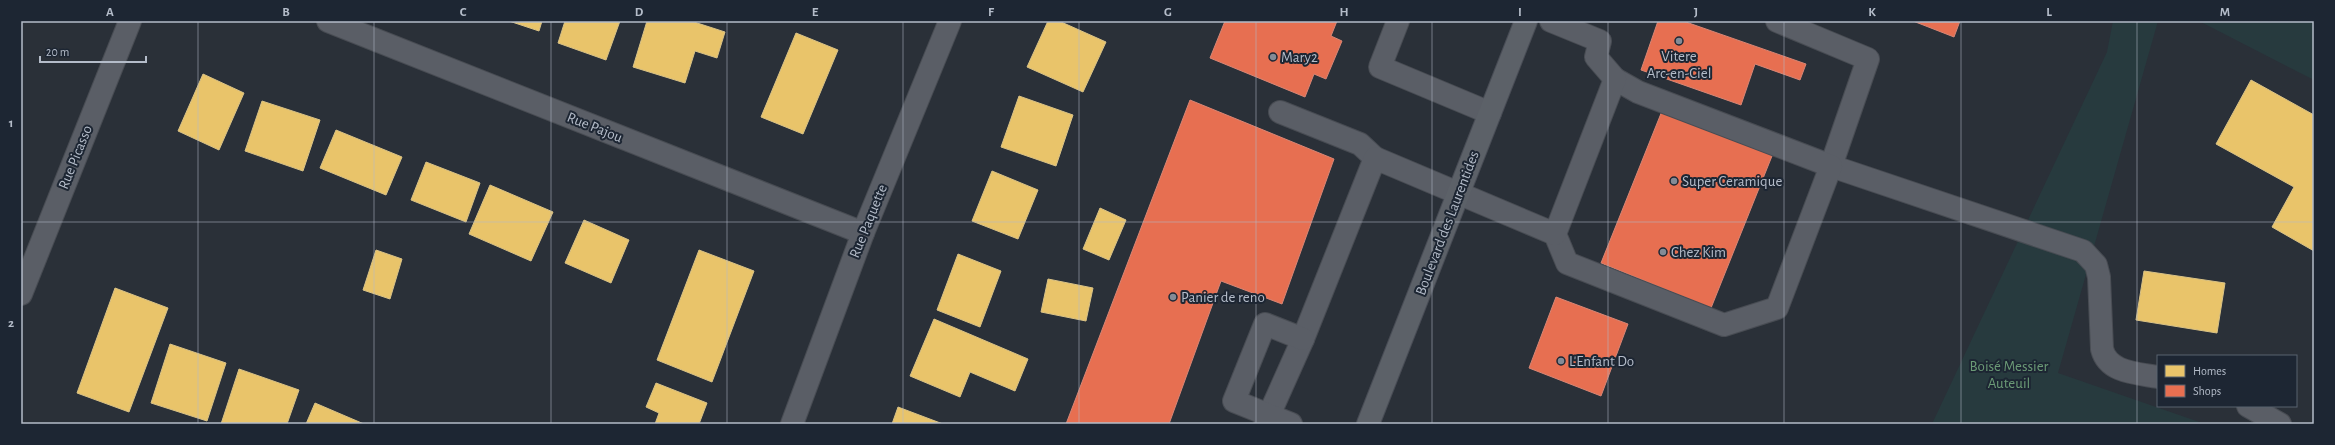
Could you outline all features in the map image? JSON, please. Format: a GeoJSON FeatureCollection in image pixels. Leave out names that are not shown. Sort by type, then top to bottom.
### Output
{"type":"FeatureCollection","features":[{"type":"Feature","properties":{"kind":"main road","name":"Boulevard des Laurentides"},"geometry":{"type":"LineString","coordinates":[[1368,424],[1526,21]]}},
{"type":"Feature","properties":{"kind":"street","name":"Rue Picasso"},"geometry":{"type":"LineString","coordinates":[[21,294],[130,21]]}},
{"type":"Feature","properties":{"kind":"street","name":"Rue Pajou"},"geometry":{"type":"LineString","coordinates":[[328,21],[863,233]]}},
{"type":"Feature","properties":{"kind":"street","name":"Rue Paquette"},"geometry":{"type":"LineString","coordinates":[[792,424],[863,233],[950,21]]}},
{"type":"Feature","properties":{"kind":"street"},"geometry":{"type":"LineString","coordinates":[[1398,21],[1380,67],[1490,113]]}},
{"type":"Feature","properties":{"kind":"street"},"geometry":{"type":"LineString","coordinates":[[1551,21],[1600,41],[1596,58],[1615,79],[1638,92],[1831,166],[2083,251],[2096,265],[2099,277],[2102,349],[2104,359],[2110,365],[2120,369],[2157,377]]}},
{"type":"Feature","properties":{"kind":"street"},"geometry":{"type":"LineString","coordinates":[[1280,112],[1360,144],[1375,158],[1459,192],[1555,234],[1567,262],[1724,325],[1777,308],[1831,166],[1868,59],[1777,21]]}},
{"type":"Feature","properties":{"kind":"street"},"geometry":{"type":"LineString","coordinates":[[1555,234],[1615,79]]}},
{"type":"Feature","properties":{"kind":"street"},"geometry":{"type":"LineString","coordinates":[[1267,419],[1303,338],[1375,158]]}},
{"type":"Feature","properties":{"kind":"street"},"geometry":{"type":"LineString","coordinates":[[1292,424],[1267,419],[1234,401],[1265,324],[1303,338]]}},
{"type":"Feature","properties":{"kind":"street"},"geometry":{"type":"LineString","coordinates":[[2250,407],[2280,424]]}},
{"type":"Feature","properties":{"kind":"green space","name":"Boisé Messier Auteuil"},"geometry":{"type":"Polygon","coordinates":[[[2113,21],[2158,21],[2058,373],[2205,424],[1932,424],[2107,52],[2113,21]]]}},
{"type":"Feature","properties":{"kind":"green space"},"geometry":{"type":"Polygon","coordinates":[[[2199,21],[2314,21],[2314,80],[2199,21]]]}},
{"type":"Feature","properties":{"kind":"building: Homes"},"geometry":{"type":"Polygon","coordinates":[[[509,21],[542,21],[539,31],[509,21]]]}},
{"type":"Feature","properties":{"kind":"building: Homes"},"geometry":{"type":"Polygon","coordinates":[[[565,21],[620,21],[606,60],[558,43],[565,21]]]}},
{"type":"Feature","properties":{"kind":"building: Homes"},"geometry":{"type":"Polygon","coordinates":[[[647,21],[691,21],[725,32],[717,58],[695,51],[685,83],[633,67],[647,21]]]}},
{"type":"Feature","properties":{"kind":"building: Homes"},"geometry":{"type":"Polygon","coordinates":[[[1048,21],[1059,21],[1106,42],[1083,92],[1027,67],[1048,21]]]}},
{"type":"Feature","properties":{"kind":"building: Homes"},"geometry":{"type":"Polygon","coordinates":[[[796,33],[838,50],[803,134],[761,117],[796,33]]]}},
{"type":"Feature","properties":{"kind":"building: Homes"},"geometry":{"type":"Polygon","coordinates":[[[203,74],[244,93],[219,150],[178,131],[203,74]]]}},
{"type":"Feature","properties":{"kind":"building: Homes"},"geometry":{"type":"Polygon","coordinates":[[[2251,80],[2314,115],[2314,251],[2272,227],[2294,187],[2216,144],[2251,80]]]}},
{"type":"Feature","properties":{"kind":"building: Homes"},"geometry":{"type":"Polygon","coordinates":[[[1019,96],[1073,115],[1056,166],[1001,147],[1019,96]]]}},
{"type":"Feature","properties":{"kind":"building: Homes"},"geometry":{"type":"Polygon","coordinates":[[[262,101],[320,120],[303,171],[245,151],[262,101]]]}},
{"type":"Feature","properties":{"kind":"building: Homes"},"geometry":{"type":"Polygon","coordinates":[[[336,130],[402,157],[386,195],[320,168],[336,130]]]}},
{"type":"Feature","properties":{"kind":"building: Homes"},"geometry":{"type":"Polygon","coordinates":[[[426,162],[480,183],[466,222],[411,200],[426,162]]]}},
{"type":"Feature","properties":{"kind":"building: Homes"},"geometry":{"type":"Polygon","coordinates":[[[992,171],[1038,190],[1018,239],[972,221],[992,171]]]}},
{"type":"Feature","properties":{"kind":"building: Homes"},"geometry":{"type":"Polygon","coordinates":[[[490,185],[553,212],[531,261],[469,234],[490,185]]]}},
{"type":"Feature","properties":{"kind":"building: Homes"},"geometry":{"type":"Polygon","coordinates":[[[1100,208],[1126,220],[1109,260],[1083,249],[1100,208]]]}},
{"type":"Feature","properties":{"kind":"building: Homes"},"geometry":{"type":"Polygon","coordinates":[[[584,220],[629,240],[611,283],[565,263],[584,220]]]}},
{"type":"Feature","properties":{"kind":"building: Homes"},"geometry":{"type":"Polygon","coordinates":[[[376,250],[402,259],[390,299],[363,290],[376,250]]]}},
{"type":"Feature","properties":{"kind":"building: Homes"},"geometry":{"type":"Polygon","coordinates":[[[699,250],[754,271],[712,382],[657,360],[699,250]]]}},
{"type":"Feature","properties":{"kind":"building: Homes"},"geometry":{"type":"Polygon","coordinates":[[[958,254],[1001,271],[980,327],[937,310],[958,254]]]}},
{"type":"Feature","properties":{"kind":"building: Homes"},"geometry":{"type":"Polygon","coordinates":[[[2144,271],[2225,283],[2217,333],[2136,320],[2144,271]]]}},
{"type":"Feature","properties":{"kind":"building: Homes"},"geometry":{"type":"Polygon","coordinates":[[[1048,279],[1093,288],[1086,321],[1041,312],[1048,279]]]}},
{"type":"Feature","properties":{"kind":"building: Homes"},"geometry":{"type":"Polygon","coordinates":[[[115,288],[168,308],[129,412],[77,393],[115,288]]]}},
{"type":"Feature","properties":{"kind":"building: Homes"},"geometry":{"type":"Polygon","coordinates":[[[934,319],[1028,359],[1015,391],[970,372],[960,397],[910,376],[934,319]]]}},
{"type":"Feature","properties":{"kind":"building: Homes"},"geometry":{"type":"Polygon","coordinates":[[[170,344],[226,363],[207,421],[151,403],[170,344]]]}},
{"type":"Feature","properties":{"kind":"building: Homes"},"geometry":{"type":"Polygon","coordinates":[[[239,369],[299,390],[287,424],[221,424],[239,369]]]}},
{"type":"Feature","properties":{"kind":"building: Homes"},"geometry":{"type":"Polygon","coordinates":[[[656,383],[707,403],[699,424],[655,424],[659,413],[646,407],[656,383]]]}},
{"type":"Feature","properties":{"kind":"building: Homes"},"geometry":{"type":"Polygon","coordinates":[[[315,403],[364,424],[306,424],[315,403]]]}},
{"type":"Feature","properties":{"kind":"building: Homes"},"geometry":{"type":"Polygon","coordinates":[[[898,407],[943,424],[892,424],[898,407]]]}},
{"type":"Feature","properties":{"kind":"building: Shops"},"geometry":{"type":"Polygon","coordinates":[[[1225,21],[1337,21],[1331,36],[1342,41],[1326,79],[1314,74],[1305,97],[1210,58],[1225,21]]]}},
{"type":"Feature","properties":{"kind":"building: Shops"},"geometry":{"type":"Polygon","coordinates":[[[1658,21],[1683,21],[1806,64],[1800,80],[1755,64],[1741,105],[1641,70],[1658,21]]]}},
{"type":"Feature","properties":{"kind":"building: Shops"},"geometry":{"type":"Polygon","coordinates":[[[1913,21],[1960,21],[1954,37],[1913,21]]]}},
{"type":"Feature","properties":{"kind":"building: Shops"},"geometry":{"type":"Polygon","coordinates":[[[1190,100],[1334,159],[1282,304],[1221,281],[1169,424],[1066,424],[1190,100]]]}},
{"type":"Feature","properties":{"kind":"building: Shops"},"geometry":{"type":"Polygon","coordinates":[[[1664,106],[1774,151],[1711,308],[1601,263],[1664,106]]]}},
{"type":"Feature","properties":{"kind":"building: Shops"},"geometry":{"type":"Polygon","coordinates":[[[1556,297],[1628,324],[1601,396],[1529,368],[1556,297]]]}},
{"type":"Feature","properties":{"kind":"place","name":"Vitere Arc-en-Ciel"},"geometry":{"type":"Point","coordinates":[1679,41]}},
{"type":"Feature","properties":{"kind":"place","name":"Mary2"},"geometry":{"type":"Point","coordinates":[1273,57]}},
{"type":"Feature","properties":{"kind":"place","name":"Super Ceramique"},"geometry":{"type":"Point","coordinates":[1674,181]}},
{"type":"Feature","properties":{"kind":"place","name":"Chez Kim"},"geometry":{"type":"Point","coordinates":[1663,252]}},
{"type":"Feature","properties":{"kind":"place","name":"Panier de reno"},"geometry":{"type":"Point","coordinates":[1173,297]}},
{"type":"Feature","properties":{"kind":"place","name":"L'Enfant Do"},"geometry":{"type":"Point","coordinates":[1561,361]}}]}
